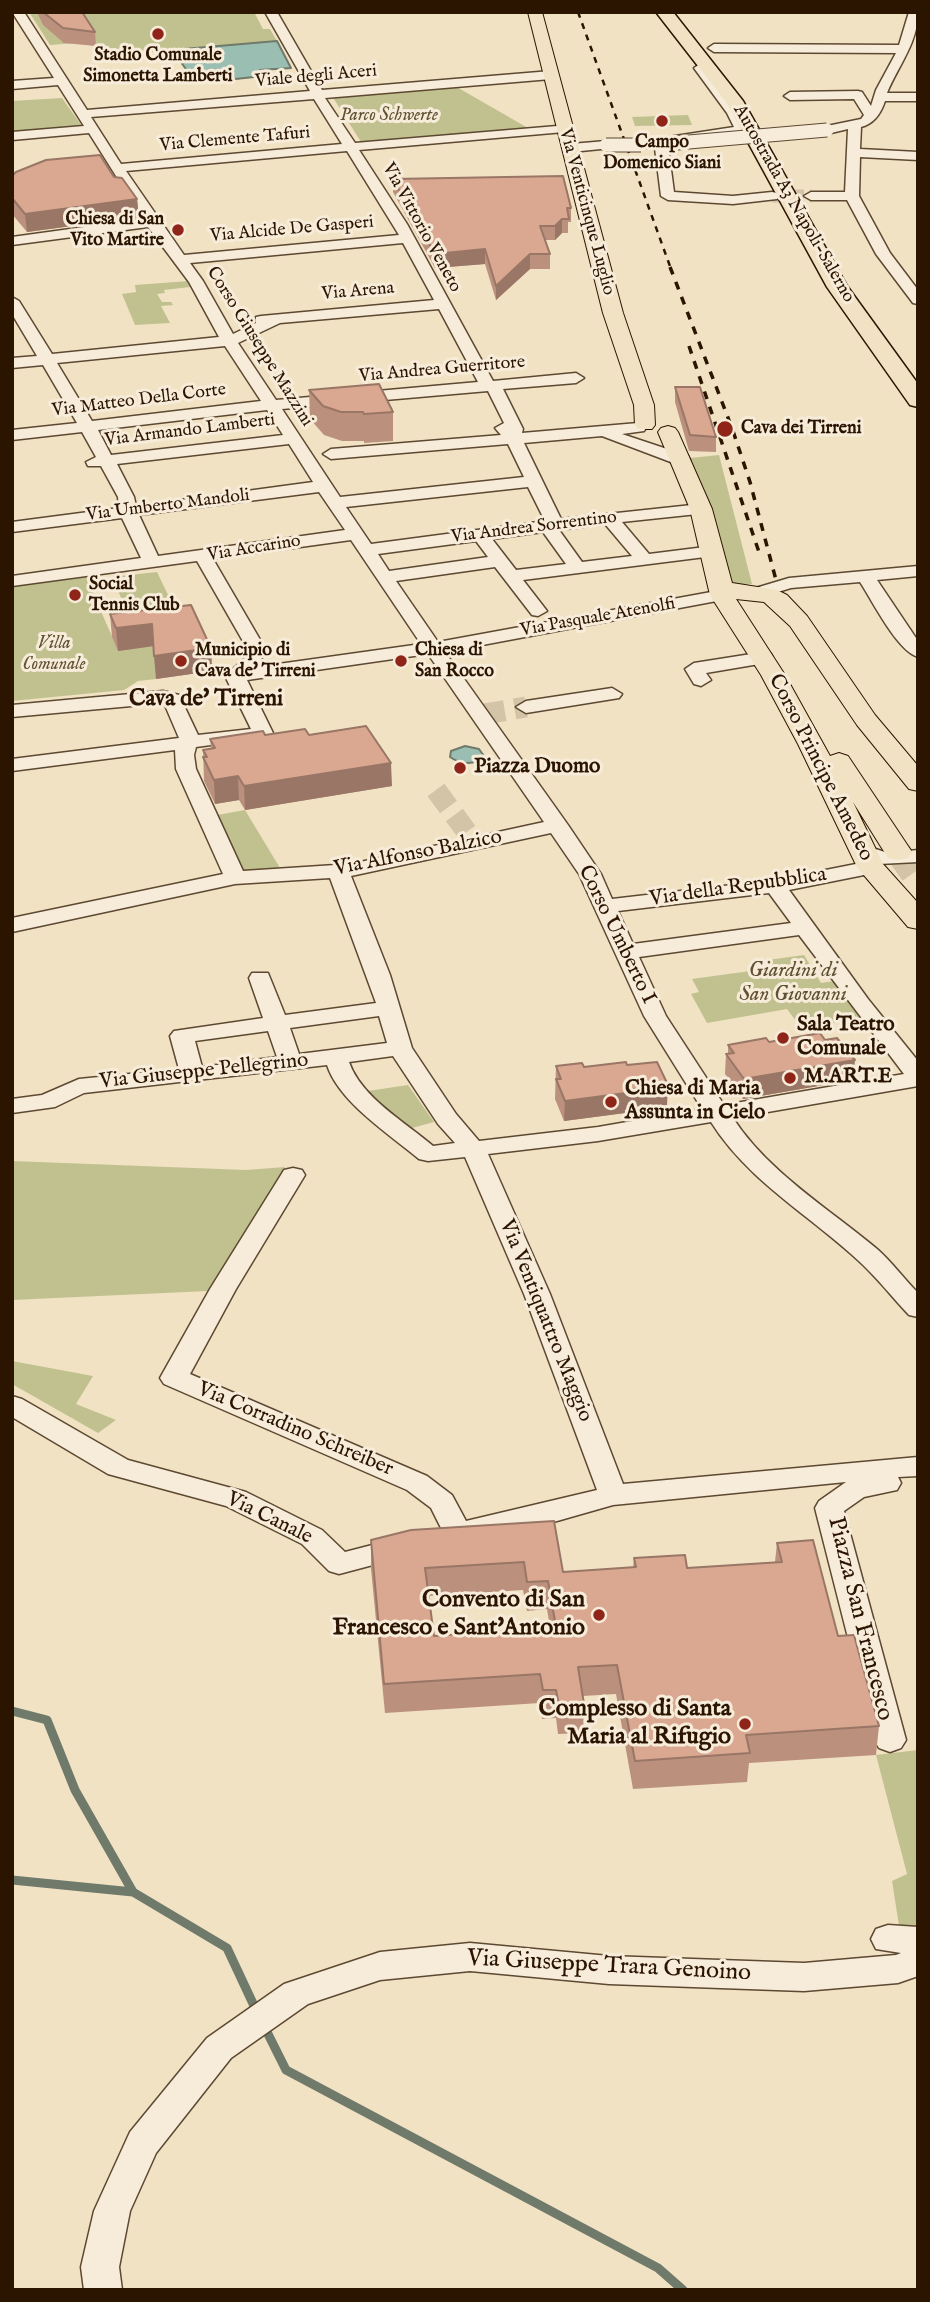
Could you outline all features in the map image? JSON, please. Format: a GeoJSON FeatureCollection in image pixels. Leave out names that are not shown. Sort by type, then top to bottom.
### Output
{"type":"FeatureCollection","features":[{"type":"Feature","properties":{"kind":"highway","name":"Autostrada A3 Napoli-Salerno"},"geometry":{"type":"LineString","coordinates":[[664,12],[734,101],[831,277],[918,400]]}},
{"type":"Feature","properties":{"kind":"highway","name":"Autostrada A3 Napoli-Salerno"},"geometry":{"type":"LineString","coordinates":[[677,12],[747,101],[840,265],[918,376]]}},
{"type":"Feature","properties":{"kind":"main road","name":"Via Venticinque Luglio"},"geometry":{"type":"LineString","coordinates":[[535,12],[551,75],[583,144],[572,183],[651,427]]}},
{"type":"Feature","properties":{"kind":"main road"},"geometry":{"type":"LineString","coordinates":[[651,427],[680,457]]}},
{"type":"Feature","properties":{"kind":"main road","name":"Corso Principe Amedeo"},"geometry":{"type":"LineString","coordinates":[[680,457],[701,509],[713,551],[764,659],[811,744],[872,867],[918,921]]}},
{"type":"Feature","properties":{"kind":"main road"},"geometry":{"type":"LineString","coordinates":[[736,596],[775,597],[782,610],[866,720],[918,783]]}},
{"type":"Feature","properties":{"kind":"main road"},"geometry":{"type":"LineString","coordinates":[[782,610],[768,639],[802,702]]}},
{"type":"Feature","properties":{"kind":"main road"},"geometry":{"type":"LineString","coordinates":[[764,659],[802,702],[911,858]]}},
{"type":"Feature","properties":{"kind":"street","name":"Corso Giuseppe Mazzini"},"geometry":{"type":"LineString","coordinates":[[18,12],[93,129],[113,167],[180,260],[223,331],[306,456]]}},
{"type":"Feature","properties":{"kind":"street","name":"Via Vittorio Veneto"},"geometry":{"type":"LineString","coordinates":[[271,12],[317,94],[352,147],[384,186],[442,304],[487,384],[484,387],[505,432],[513,439],[551,525],[578,568]]}},
{"type":"Feature","properties":{"kind":"street"},"geometry":{"type":"LineString","coordinates":[[677,143],[855,130],[880,100],[904,49],[915,12]]}},
{"type":"Feature","properties":{"kind":"street"},"geometry":{"type":"LineString","coordinates":[[12,29],[28,27]]}},
{"type":"Feature","properties":{"kind":"street"},"geometry":{"type":"LineString","coordinates":[[714,48],[904,49]]}},
{"type":"Feature","properties":{"kind":"street"},"geometry":{"type":"LineString","coordinates":[[677,143],[688,138],[737,131],[740,127],[713,84],[686,50]]}},
{"type":"Feature","properties":{"kind":"street","name":"Viale degli Aceri"},"geometry":{"type":"LineString","coordinates":[[83,114],[551,75]]}},
{"type":"Feature","properties":{"kind":"street"},"geometry":{"type":"LineString","coordinates":[[12,85],[63,81]]}},
{"type":"Feature","properties":{"kind":"street"},"geometry":{"type":"LineString","coordinates":[[790,96],[858,95],[870,115]]}},
{"type":"Feature","properties":{"kind":"street"},"geometry":{"type":"LineString","coordinates":[[880,100],[918,97]]}},
{"type":"Feature","properties":{"kind":"street"},"geometry":{"type":"LineString","coordinates":[[12,136],[93,129]]}},
{"type":"Feature","properties":{"kind":"street"},"geometry":{"type":"LineString","coordinates":[[855,130],[852,196],[883,254],[918,300]]}},
{"type":"Feature","properties":{"kind":"street","name":"Via Clemente Tafuri"},"geometry":{"type":"LineString","coordinates":[[113,167],[352,147],[677,143]]}},
{"type":"Feature","properties":{"kind":"street"},"geometry":{"type":"LineString","coordinates":[[661,144],[668,196],[733,200],[772,196]]}},
{"type":"Feature","properties":{"kind":"street"},"geometry":{"type":"LineString","coordinates":[[852,153],[918,156]]}},
{"type":"Feature","properties":{"kind":"street"},"geometry":{"type":"LineString","coordinates":[[811,196],[852,196]]}},
{"type":"Feature","properties":{"kind":"street"},"geometry":{"type":"LineString","coordinates":[[12,241],[152,222]]}},
{"type":"Feature","properties":{"kind":"street","name":"Via Alcide De Gasperi"},"geometry":{"type":"LineString","coordinates":[[180,260],[408,238]]}},
{"type":"Feature","properties":{"kind":"street"},"geometry":{"type":"LineString","coordinates":[[12,301],[16,327],[80,428],[98,461],[110,498],[128,511],[152,564]]}},
{"type":"Feature","properties":{"kind":"street","name":"Via Arena"},"geometry":{"type":"LineString","coordinates":[[223,331],[278,318],[442,304]]}},
{"type":"Feature","properties":{"kind":"street","name":"Via Arena"},"geometry":{"type":"LineString","coordinates":[[223,331],[251,330],[278,318]]}},
{"type":"Feature","properties":{"kind":"street"},"geometry":{"type":"LineString","coordinates":[[12,363],[223,331]]}},
{"type":"Feature","properties":{"kind":"street","name":"Via Andrea Guerritore"},"geometry":{"type":"LineString","coordinates":[[271,405],[576,378]]}},
{"type":"Feature","properties":{"kind":"street","name":"Via Matteo Della Corte"},"geometry":{"type":"LineString","coordinates":[[12,435],[271,405]]}},
{"type":"Feature","properties":{"kind":"street"},"geometry":{"type":"LineString","coordinates":[[607,433],[651,427]]}},
{"type":"Feature","properties":{"kind":"street"},"geometry":{"type":"LineString","coordinates":[[331,454],[607,433],[651,427]]}},
{"type":"Feature","properties":{"kind":"street"},"geometry":{"type":"LineString","coordinates":[[607,433],[680,457]]}},
{"type":"Feature","properties":{"kind":"street","name":"Via Armando Lamberti"},"geometry":{"type":"LineString","coordinates":[[98,461],[294,439]]}},
{"type":"Feature","properties":{"kind":"street","name":"Corso Umberto I"},"geometry":{"type":"LineString","coordinates":[[306,456],[384,577],[482,714],[590,874],[655,1016],[730,1133],[780,1184],[870,1256],[918,1309]]}},
{"type":"Feature","properties":{"kind":"street"},"geometry":{"type":"LineString","coordinates":[[335,503],[533,481]]}},
{"type":"Feature","properties":{"kind":"street","name":"Via Umberto Mandoli"},"geometry":{"type":"LineString","coordinates":[[12,527],[324,486]]}},
{"type":"Feature","properties":{"kind":"street","name":"Via Andrea Sorrentino"},"geometry":{"type":"LineString","coordinates":[[362,542],[480,534],[701,509]]}},
{"type":"Feature","properties":{"kind":"street"},"geometry":{"type":"LineString","coordinates":[[608,518],[644,559]]}},
{"type":"Feature","properties":{"kind":"street"},"geometry":{"type":"LineString","coordinates":[[480,534],[538,611]]}},
{"type":"Feature","properties":{"kind":"street","name":"Via Accarino"},"geometry":{"type":"LineString","coordinates":[[16,580],[203,557],[362,542]]}},
{"type":"Feature","properties":{"kind":"street"},"geometry":{"type":"LineString","coordinates":[[511,576],[713,551]]}},
{"type":"Feature","properties":{"kind":"street"},"geometry":{"type":"LineString","coordinates":[[12,765],[270,733],[234,676],[253,661],[257,650],[203,557]]}},
{"type":"Feature","properties":{"kind":"street"},"geometry":{"type":"LineString","coordinates":[[12,561],[16,580]]}},
{"type":"Feature","properties":{"kind":"street"},"geometry":{"type":"LineString","coordinates":[[384,577],[500,561]]}},
{"type":"Feature","properties":{"kind":"street"},"geometry":{"type":"LineString","coordinates":[[782,610],[836,579],[918,564]]}},
{"type":"Feature","properties":{"kind":"street"},"geometry":{"type":"LineString","coordinates":[[836,579],[918,571]]}},
{"type":"Feature","properties":{"kind":"street"},"geometry":{"type":"LineString","coordinates":[[865,576],[908,642],[918,651]]}},
{"type":"Feature","properties":{"kind":"street","name":"Via Pasquale Atenolfi"},"geometry":{"type":"LineString","coordinates":[[234,676],[434,648],[736,596]]}},
{"type":"Feature","properties":{"kind":"street"},"geometry":{"type":"LineString","coordinates":[[701,680],[694,669],[764,659]]}},
{"type":"Feature","properties":{"kind":"street"},"geometry":{"type":"LineString","coordinates":[[526,707],[612,694]]}},
{"type":"Feature","properties":{"kind":"street"},"geometry":{"type":"LineString","coordinates":[[12,713],[163,696],[172,699],[188,738],[186,769],[235,878]]}},
{"type":"Feature","properties":{"kind":"street"},"geometry":{"type":"LineString","coordinates":[[12,713],[160,701],[164,704],[178,740],[186,744]]}},
{"type":"Feature","properties":{"kind":"street","name":"Via Alfonso Balzico"},"geometry":{"type":"LineString","coordinates":[[12,925],[235,878],[337,872],[558,825]]}},
{"type":"Feature","properties":{"kind":"street"},"geometry":{"type":"LineString","coordinates":[[872,867],[896,869],[911,858]]}},
{"type":"Feature","properties":{"kind":"street"},"geometry":{"type":"LineString","coordinates":[[872,867],[886,859],[911,858]]}},
{"type":"Feature","properties":{"kind":"street","name":"Via della Repubblica"},"geometry":{"type":"LineString","coordinates":[[605,906],[775,886],[872,867]]}},
{"type":"Feature","properties":{"kind":"street","name":"Via Ventiquattro Maggio"},"geometry":{"type":"LineString","coordinates":[[337,872],[344,882],[379,975],[386,1008],[400,1048],[447,1119],[473,1149],[537,1294],[612,1495]]}},
{"type":"Feature","properties":{"kind":"street"},"geometry":{"type":"LineString","coordinates":[[336,1057],[343,1078],[358,1095],[428,1154],[598,1134],[719,1115],[918,1078],[775,886]]}},
{"type":"Feature","properties":{"kind":"street"},"geometry":{"type":"LineString","coordinates":[[625,952],[804,928]]}},
{"type":"Feature","properties":{"kind":"street"},"geometry":{"type":"LineString","coordinates":[[260,978],[291,1063]]}},
{"type":"Feature","properties":{"kind":"street"},"geometry":{"type":"LineString","coordinates":[[192,1075],[182,1036],[386,1008]]}},
{"type":"Feature","properties":{"kind":"street","name":"Via Giuseppe Pellegrino"},"geometry":{"type":"LineString","coordinates":[[12,1106],[47,1102],[79,1086],[192,1075],[400,1048]]}},
{"type":"Feature","properties":{"kind":"street","name":"Via Corradino Schreiber"},"geometry":{"type":"LineString","coordinates":[[293,1175],[223,1289],[174,1378],[417,1483],[442,1502],[457,1533]]}},
{"type":"Feature","properties":{"kind":"street","name":"Via Canale"},"geometry":{"type":"LineString","coordinates":[[12,1405],[118,1467],[236,1499],[312,1537],[339,1564],[612,1495]]}},
{"type":"Feature","properties":{"kind":"street"},"geometry":{"type":"LineString","coordinates":[[612,1495],[918,1466]]}},
{"type":"Feature","properties":{"kind":"street","name":"Piazza San Francesco"},"geometry":{"type":"LineString","coordinates":[[890,1740],[829,1508],[856,1489],[918,1477]]}},
{"type":"Feature","properties":{"kind":"street","name":"Via Giuseppe Trara Genoino"},"geometry":{"type":"LineString","coordinates":[[103,2290],[100,2267],[112,2211],[143,2143],[219,2048],[296,1994],[380,1966],[470,1957],[609,1970],[804,1978],[898,1969],[918,1961]]}},
{"type":"Feature","properties":{"kind":"green space","name":"Stadio Comunale Simonetta Lamberti"},"geometry":{"type":"Polygon","coordinates":[[[29,12],[254,12],[263,29],[270,29],[277,41],[139,53],[76,43],[50,45],[29,12]]]}},
{"type":"Feature","properties":{"kind":"green space","name":"Parco Schwerte"},"geometry":{"type":"Polygon","coordinates":[[[455,86],[528,128],[361,142],[332,96],[455,86]]]}},
{"type":"Feature","properties":{"kind":"green space"},"geometry":{"type":"Polygon","coordinates":[[[62,98],[84,129],[12,135],[12,101],[62,98]]]}},
{"type":"Feature","properties":{"kind":"green space","name":"Campo Domenico Siani"},"geometry":{"type":"Polygon","coordinates":[[[688,115],[692,125],[635,126],[632,117],[688,115]]]}},
{"type":"Feature","properties":{"kind":"green space"},"geometry":{"type":"Polygon","coordinates":[[[189,281],[190,287],[164,290],[165,293],[157,294],[162,302],[171,302],[173,305],[161,306],[170,323],[135,325],[122,294],[136,292],[135,285],[189,281]]]}},
{"type":"Feature","properties":{"kind":"green space"},"geometry":{"type":"Polygon","coordinates":[[[719,455],[752,584],[730,585],[690,458],[719,455]]]}},
{"type":"Feature","properties":{"kind":"green space"},"geometry":{"type":"Polygon","coordinates":[[[157,572],[184,628],[137,633],[114,582],[122,581],[120,576],[157,572]]]}},
{"type":"Feature","properties":{"kind":"green space","name":"Villa Comunale"},"geometry":{"type":"Polygon","coordinates":[[[85,575],[118,650],[154,646],[156,679],[138,681],[124,690],[12,701],[12,584],[85,575]]]}},
{"type":"Feature","properties":{"kind":"green space"},"geometry":{"type":"Polygon","coordinates":[[[245,810],[280,868],[240,872],[212,816],[245,810]]]}},
{"type":"Feature","properties":{"kind":"green space","name":"Giardini di San Giovanni"},"geometry":{"type":"Polygon","coordinates":[[[804,955],[821,983],[834,981],[866,1018],[801,1028],[787,1009],[707,1023],[691,994],[699,992],[692,979],[772,968],[768,960],[804,955]]]}},
{"type":"Feature","properties":{"kind":"green space"},"geometry":{"type":"Polygon","coordinates":[[[408,1085],[434,1122],[405,1130],[361,1092],[408,1085]]]}},
{"type":"Feature","properties":{"kind":"green space"},"geometry":{"type":"Polygon","coordinates":[[[12,1161],[246,1170],[285,1167],[208,1291],[12,1300],[12,1161]]]}},
{"type":"Feature","properties":{"kind":"green space"},"geometry":{"type":"Polygon","coordinates":[[[12,1361],[93,1376],[76,1404],[116,1420],[98,1433],[12,1384],[12,1361]]]}},
{"type":"Feature","properties":{"kind":"green space"},"geometry":{"type":"Polygon","coordinates":[[[918,1750],[918,1927],[900,1932],[892,1881],[907,1874],[876,1755],[918,1750]]]}},
{"type":"Feature","properties":{"kind":"water"},"geometry":{"type":"Polygon","coordinates":[[[277,41],[291,68],[260,70],[263,76],[208,82],[200,75],[191,76],[172,50],[277,41]]]}},
{"type":"Feature","properties":{"kind":"water"},"geometry":{"type":"Polygon","coordinates":[[[465,746],[479,749],[484,756],[467,763],[450,757],[451,751],[465,746]]]}},
{"type":"Feature","properties":{"kind":"building"},"geometry":{"type":"Polygon","coordinates":[[[43,12],[82,12],[95,32],[63,28],[43,12]]]}},
{"type":"Feature","properties":{"kind":"building"},"geometry":{"type":"Polygon","coordinates":[[[100,155],[114,177],[122,178],[137,199],[25,214],[12,198],[12,176],[16,172],[46,160],[100,155]]]}},
{"type":"Feature","properties":{"kind":"building"},"geometry":{"type":"Polygon","coordinates":[[[563,176],[571,208],[567,208],[569,219],[562,219],[555,226],[540,226],[550,254],[530,254],[496,286],[485,249],[435,254],[393,179],[563,176]]]}},
{"type":"Feature","properties":{"kind":"building"},"geometry":{"type":"Polygon","coordinates":[[[379,384],[393,412],[341,412],[323,406],[309,390],[379,384]]]}},
{"type":"Feature","properties":{"kind":"building"},"geometry":{"type":"Polygon","coordinates":[[[675,387],[700,387],[716,437],[690,435],[675,387]]]}},
{"type":"Feature","properties":{"kind":"building"},"geometry":{"type":"Polygon","coordinates":[[[191,605],[211,648],[154,656],[152,624],[116,628],[110,614],[191,605]]]}},
{"type":"Feature","properties":{"kind":"building"},"geometry":{"type":"Polygon","coordinates":[[[366,726],[391,763],[244,786],[238,776],[214,780],[203,757],[207,757],[203,750],[215,748],[210,739],[263,731],[265,735],[305,729],[309,735],[366,726]]]}},
{"type":"Feature","properties":{"kind":"building"},"geometry":{"type":"Polygon","coordinates":[[[820,1033],[825,1040],[837,1038],[855,1060],[744,1079],[726,1054],[734,1053],[728,1045],[766,1038],[769,1042],[820,1033]]]}},
{"type":"Feature","properties":{"kind":"building"},"geometry":{"type":"Polygon","coordinates":[[[626,1062],[627,1065],[657,1062],[668,1085],[565,1101],[556,1079],[561,1079],[556,1066],[582,1063],[584,1067],[626,1062]]]}},
{"type":"Feature","properties":{"kind":"building","name":"Convento di San Francesco e Sant'Antonio"},"geometry":{"type":"Polygon","coordinates":[[[554,1521],[563,1572],[636,1567],[634,1558],[685,1555],[687,1568],[782,1562],[777,1543],[813,1540],[838,1636],[854,1635],[879,1726],[746,1735],[750,1753],[635,1761],[617,1665],[578,1667],[584,1704],[559,1705],[556,1690],[543,1690],[540,1674],[384,1684],[371,1540],[411,1530],[554,1521]],[[524,1562],[425,1568],[434,1636],[556,1627],[548,1581],[527,1582],[524,1562]]]}},
{"type":"Feature","properties":{"kind":"waterway"},"geometry":{"type":"LineString","coordinates":[[12,1711],[47,1720],[75,1790],[133,1892]]}},
{"type":"Feature","properties":{"kind":"waterway"},"geometry":{"type":"LineString","coordinates":[[12,1880],[133,1892]]}},
{"type":"Feature","properties":{"kind":"waterway"},"geometry":{"type":"LineString","coordinates":[[133,1892],[227,1948],[256,2010]]}},
{"type":"Feature","properties":{"kind":"waterway"},"geometry":{"type":"LineString","coordinates":[[264,2026],[286,2070],[658,2268],[683,2290]]}},
{"type":"Feature","properties":{"kind":"tunnel"},"geometry":{"type":"LineString","coordinates":[[772,196],[811,196]]}},
{"type":"Feature","properties":{"kind":"tunnel"},"geometry":{"type":"LineString","coordinates":[[484,714],[526,707]]}},
{"type":"Feature","properties":{"kind":"tunnel"},"geometry":{"type":"LineString","coordinates":[[436,790],[475,843]]}},
{"type":"Feature","properties":{"kind":"tunnel"},"geometry":{"type":"LineString","coordinates":[[898,852],[918,880]]}},
{"type":"Feature","properties":{"kind":"railway"},"geometry":{"type":"LineString","coordinates":[[578,12],[671,269]]}},
{"type":"Feature","properties":{"kind":"railway"},"geometry":{"type":"LineString","coordinates":[[670,267],[732,428],[750,482],[776,580]]}},
{"type":"Feature","properties":{"kind":"railway"},"geometry":{"type":"LineString","coordinates":[[689,346],[760,555]]}},
{"type":"Feature","properties":{"kind":"place","name":"Stadio Comunale Simonetta Lamberti"},"geometry":{"type":"Point","coordinates":[158,34]}},
{"type":"Feature","properties":{"kind":"place","name":"Campo Domenico Siani"},"geometry":{"type":"Point","coordinates":[662,121]}},
{"type":"Feature","properties":{"kind":"place","name":"Chiesa di San Vito Martire"},"geometry":{"type":"Point","coordinates":[178,230]}},
{"type":"Feature","properties":{"kind":"place","name":"Cava dei Tirreni"},"geometry":{"type":"Point","coordinates":[725,429]}},
{"type":"Feature","properties":{"kind":"place","name":"Social Tennis Club"},"geometry":{"type":"Point","coordinates":[75,595]}},
{"type":"Feature","properties":{"kind":"place","name":"Municipio di Cava de' Tirreni"},"geometry":{"type":"Point","coordinates":[181,661]}},
{"type":"Feature","properties":{"kind":"place","name":"Chiesa di San Rocco"},"geometry":{"type":"Point","coordinates":[401,661]}},
{"type":"Feature","properties":{"kind":"place","name":"Piazza Duomo"},"geometry":{"type":"Point","coordinates":[460,768]}},
{"type":"Feature","properties":{"kind":"place","name":"Sala Teatro Comunale"},"geometry":{"type":"Point","coordinates":[783,1038]}},
{"type":"Feature","properties":{"kind":"place","name":"M.ART.E"},"geometry":{"type":"Point","coordinates":[790,1078]}},
{"type":"Feature","properties":{"kind":"place","name":"Chiesa di Maria Assunta in Cielo"},"geometry":{"type":"Point","coordinates":[611,1102]}},
{"type":"Feature","properties":{"kind":"place","name":"Convento di San Francesco e Sant'Antonio"},"geometry":{"type":"Point","coordinates":[599,1615]}},
{"type":"Feature","properties":{"kind":"place","name":"Complesso di Santa Maria al Rifugio"},"geometry":{"type":"Point","coordinates":[745,1724]}},
{"type":"Feature","properties":{"kind":"district","name":"Cava de' Tirreni"},"geometry":{"type":"Point","coordinates":[206,700]}}]}
